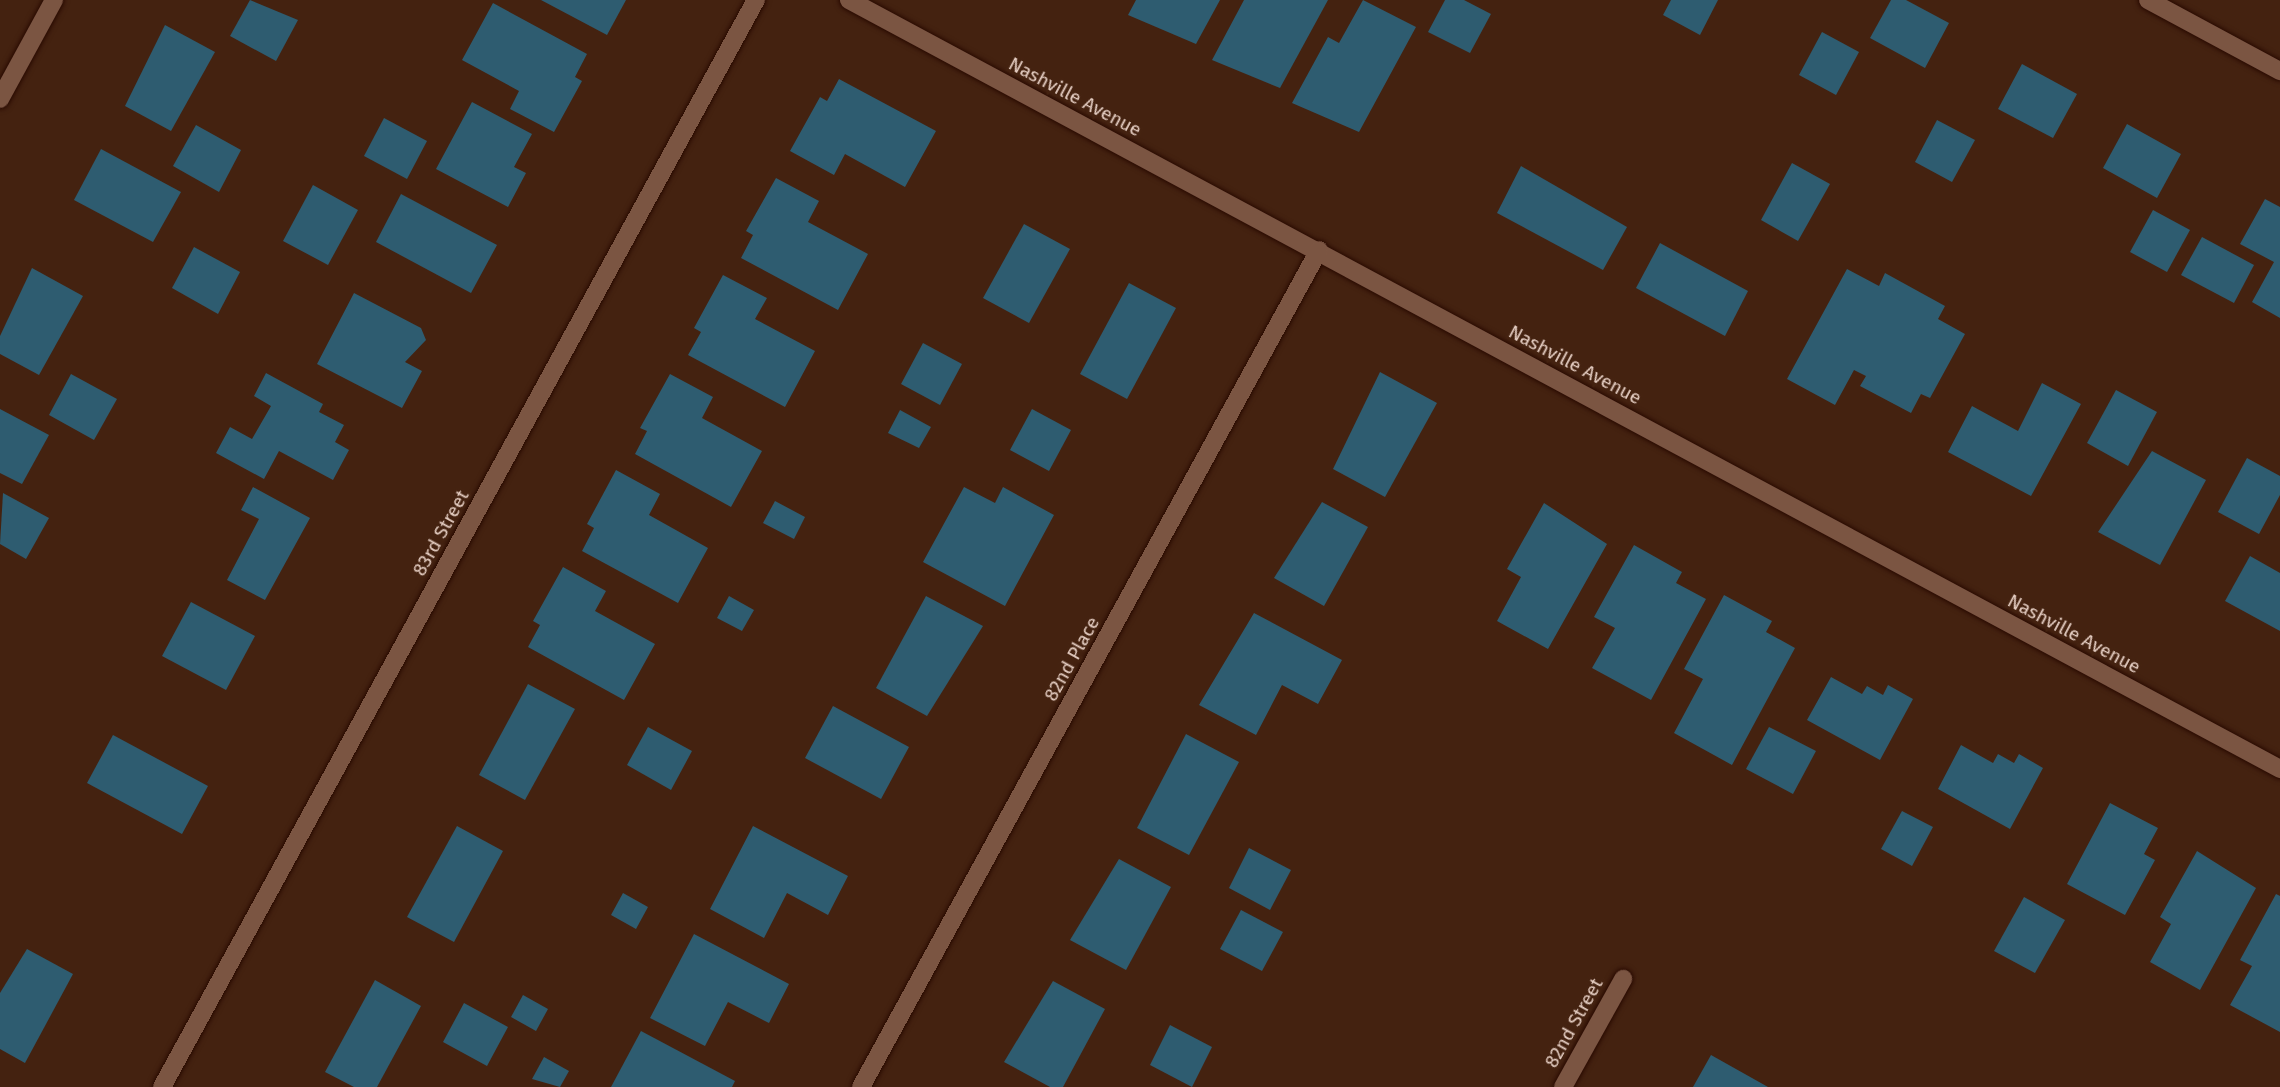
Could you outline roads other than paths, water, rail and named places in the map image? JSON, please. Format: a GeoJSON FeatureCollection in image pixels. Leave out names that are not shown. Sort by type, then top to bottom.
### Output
{"type":"FeatureCollection","features":[{"type":"Feature","properties":{"kind":"street"},"geometry":{"type":"LineString","coordinates":[[0,99],[54,0]]}},
{"type":"Feature","properties":{"kind":"street","name":"83rd Street"},"geometry":{"type":"LineString","coordinates":[[162,1087],[756,0]]}},
{"type":"Feature","properties":{"kind":"street","name":"Nashville Avenue"},"geometry":{"type":"LineString","coordinates":[[849,0],[1319,250],[2280,769]]}},
{"type":"Feature","properties":{"kind":"street"},"geometry":{"type":"LineString","coordinates":[[2148,0],[2280,71]]}},
{"type":"Feature","properties":{"kind":"street","name":"82nd Place"},"geometry":{"type":"LineString","coordinates":[[862,1087],[1319,250]]}},
{"type":"Feature","properties":{"kind":"street","name":"82nd Street"},"geometry":{"type":"LineString","coordinates":[[1563,1087],[1623,979]]}}]}
